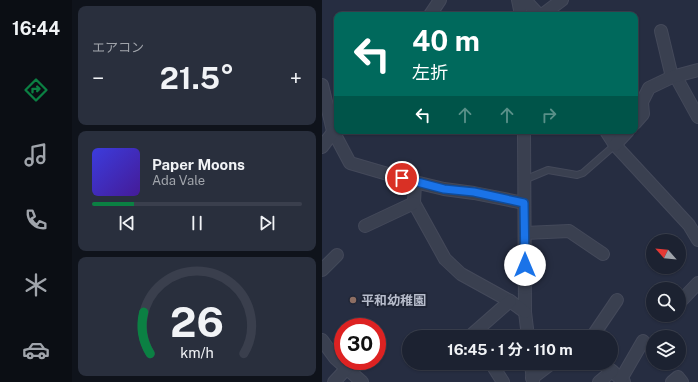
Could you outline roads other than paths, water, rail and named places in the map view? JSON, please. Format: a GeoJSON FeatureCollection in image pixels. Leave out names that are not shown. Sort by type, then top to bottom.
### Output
{"type":"FeatureCollection","features":[{"type":"Feature","properties":{"kind":"street"},"geometry":{"type":"LineString","coordinates":[[432,12],[440,0]]}},
{"type":"Feature","properties":{"kind":"street"},"geometry":{"type":"LineString","coordinates":[[518,0],[520,12]]}},
{"type":"Feature","properties":{"kind":"street"},"geometry":{"type":"LineString","coordinates":[[525,0],[537,12]]}},
{"type":"Feature","properties":{"kind":"street"},"geometry":{"type":"LineString","coordinates":[[544,12],[562,0]]}},
{"type":"Feature","properties":{"kind":"street"},"geometry":{"type":"LineString","coordinates":[[661,31],[674,77],[698,117]]}},
{"type":"Feature","properties":{"kind":"street"},"geometry":{"type":"LineString","coordinates":[[638,120],[643,114],[642,102],[649,88],[674,77],[698,70]]}},
{"type":"Feature","properties":{"kind":"street"},"geometry":{"type":"LineString","coordinates":[[322,85],[334,126]]}},
{"type":"Feature","properties":{"kind":"street"},"geometry":{"type":"LineString","coordinates":[[322,147],[334,130]]}},
{"type":"Feature","properties":{"kind":"street"},"geometry":{"type":"LineString","coordinates":[[337,134],[350,164],[444,189],[474,192],[524,203]]}},
{"type":"Feature","properties":{"kind":"street"},"geometry":{"type":"LineString","coordinates":[[524,134],[525,312],[527,330]]}},
{"type":"Feature","properties":{"kind":"street"},"geometry":{"type":"LineString","coordinates":[[608,134],[615,145],[689,225],[698,240]]}},
{"type":"Feature","properties":{"kind":"street"},"geometry":{"type":"LineString","coordinates":[[615,145],[625,134]]}},
{"type":"Feature","properties":{"kind":"street"},"geometry":{"type":"LineString","coordinates":[[415,182],[414,203],[445,259],[460,274],[510,301],[525,312]]}},
{"type":"Feature","properties":{"kind":"street"},"geometry":{"type":"LineString","coordinates":[[365,226],[414,203]]}},
{"type":"Feature","properties":{"kind":"street"},"geometry":{"type":"LineString","coordinates":[[525,233],[569,231],[602,254]]}},
{"type":"Feature","properties":{"kind":"street"},"geometry":{"type":"LineString","coordinates":[[322,270],[337,255]]}},
{"type":"Feature","properties":{"kind":"street"},"geometry":{"type":"LineString","coordinates":[[686,296],[698,283]]}},
{"type":"Feature","properties":{"kind":"street"},"geometry":{"type":"LineString","coordinates":[[597,330],[617,300]]}},
{"type":"Feature","properties":{"kind":"street"},"geometry":{"type":"LineString","coordinates":[[479,330],[510,301]]}},
{"type":"Feature","properties":{"kind":"street"},"geometry":{"type":"LineString","coordinates":[[322,340],[334,357]]}},
{"type":"Feature","properties":{"kind":"street"},"geometry":{"type":"LineString","coordinates":[[599,382],[619,377],[643,341]]}},
{"type":"Feature","properties":{"kind":"street"},"geometry":{"type":"LineString","coordinates":[[334,382],[345,370]]}},
{"type":"Feature","properties":{"kind":"street"},"geometry":{"type":"LineString","coordinates":[[349,370],[362,382]]}},
{"type":"Feature","properties":{"kind":"street"},"geometry":{"type":"LineString","coordinates":[[495,370],[503,382]]}},
{"type":"Feature","properties":{"kind":"street"},"geometry":{"type":"LineString","coordinates":[[532,370],[533,380]]}},
{"type":"Feature","properties":{"kind":"street"},"geometry":{"type":"LineString","coordinates":[[533,380],[544,370]]}},
{"type":"Feature","properties":{"kind":"street"},"geometry":{"type":"LineString","coordinates":[[610,370],[619,377]]}},
{"type":"Feature","properties":{"kind":"street"},"geometry":{"type":"LineString","coordinates":[[672,382],[678,377],[682,382]]}},
{"type":"Feature","properties":{"kind":"lane"},"geometry":{"type":"LineString","coordinates":[[524,180],[548,170],[577,175],[583,173],[615,145]]}},
{"type":"Feature","properties":{"kind":"place","name":"平和幼稚園"},"geometry":{"type":"Point","coordinates":[353,300]}}]}
